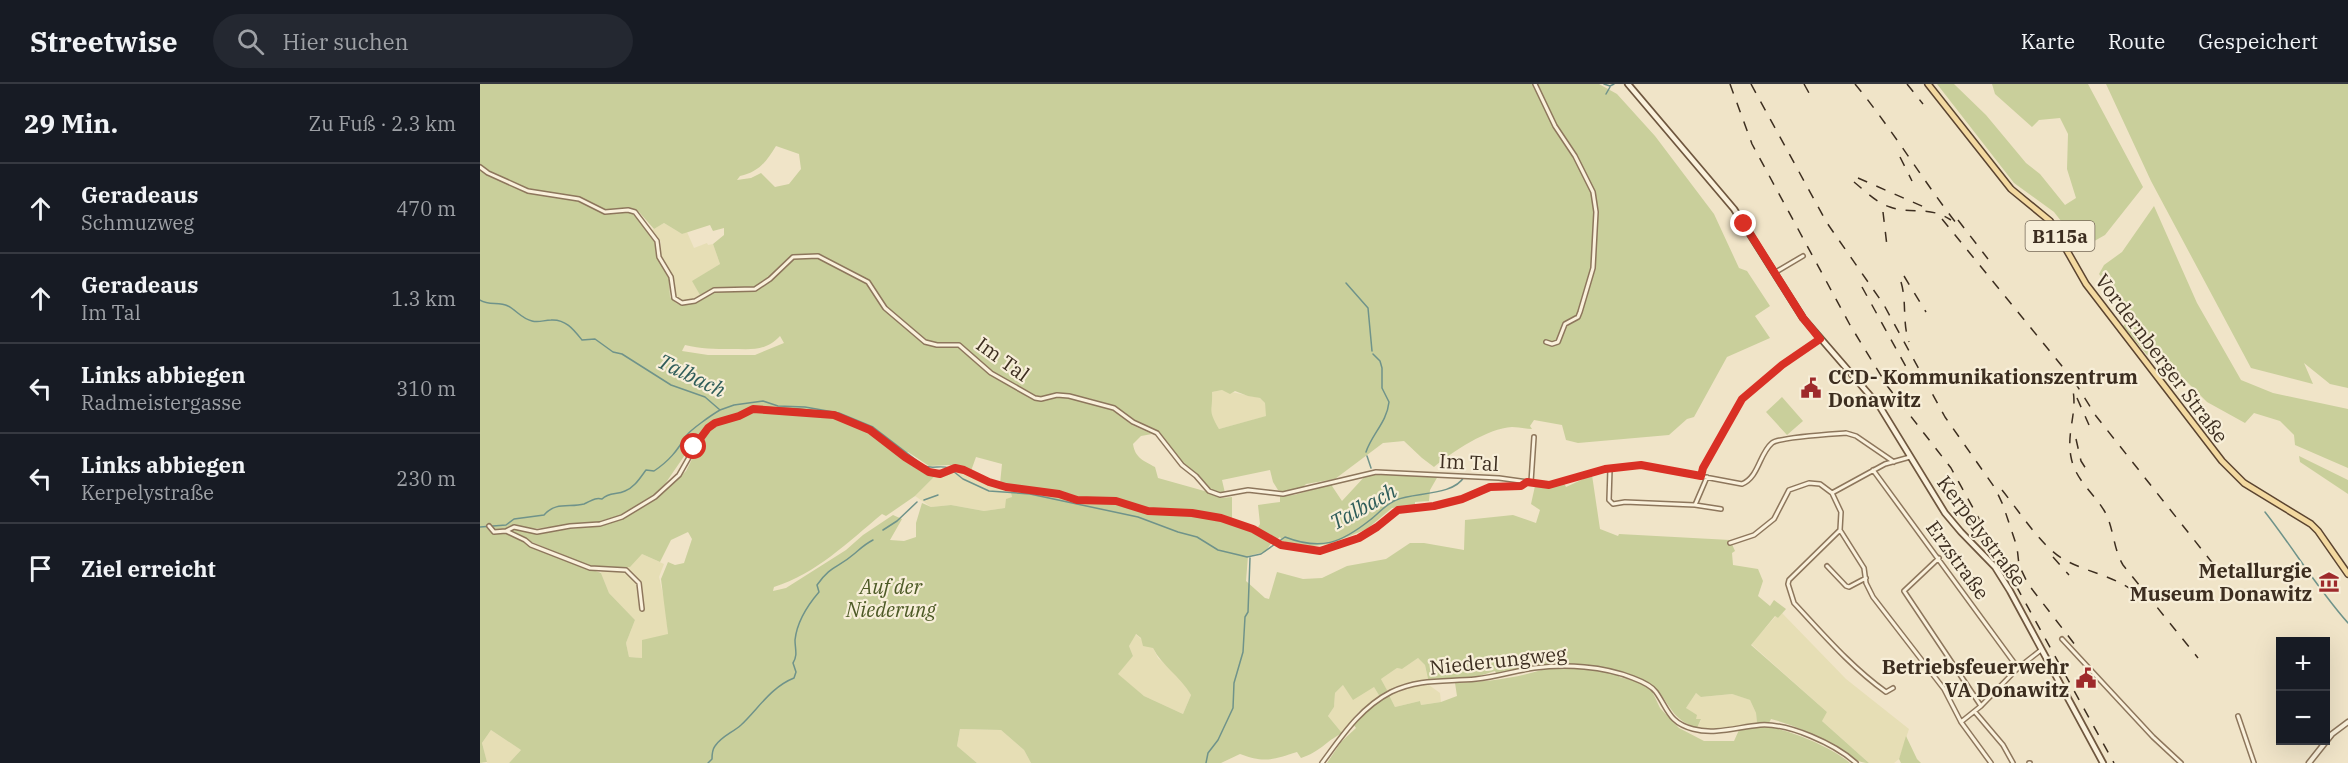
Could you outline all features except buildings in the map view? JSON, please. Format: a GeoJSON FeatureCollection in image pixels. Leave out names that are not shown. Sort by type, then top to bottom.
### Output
{"type":"FeatureCollection","features":[{"type":"Feature","properties":{"kind":"main road","name":"Kerpelystraße"},"geometry":{"type":"LineString","coordinates":[[1629,84],[1734,208],[1803,318],[1880,407],[1949,517],[2003,578],[2103,763]]}},
{"type":"Feature","properties":{"kind":"main road","name":"Vordernberger Straße"},"geometry":{"type":"LineString","coordinates":[[1928,84],[2007,185],[2050,221],[2081,276],[2222,461],[2244,483],[2258,493],[2311,524],[2348,574]]}},
{"type":"Feature","properties":{"kind":"street"},"geometry":{"type":"LineString","coordinates":[[1535,84],[1555,126],[1575,156],[1593,192],[1596,212],[1593,268],[1580,312],[1578,317],[1565,324],[1558,342],[1552,344],[1546,342]]}},
{"type":"Feature","properties":{"kind":"street","name":"Im Tal"},"geometry":{"type":"LineString","coordinates":[[480,167],[488,173],[528,190],[579,199],[604,212],[632,210],[652,232],[658,246],[659,257],[671,277],[674,298],[682,303],[695,301],[714,290],[755,289],[794,257],[809,255],[826,259],[868,282],[885,308],[925,342],[937,345],[958,345],[992,373],[1035,398],[1041,399],[1057,395],[1108,406],[1133,422],[1153,430],[1182,465],[1209,491],[1220,495],[1248,490],[1283,494],[1376,472],[1454,475],[1549,485],[1610,469],[1641,465],[1742,484],[1752,476],[1772,443],[1778,440],[1846,433],[1856,436],[1894,462]]}},
{"type":"Feature","properties":{"kind":"street"},"geometry":{"type":"LineString","coordinates":[[1774,273],[1803,256]]}},
{"type":"Feature","properties":{"kind":"street"},"geometry":{"type":"LineString","coordinates":[[1701,476],[1703,468],[1742,399],[1782,365],[1820,339]]}},
{"type":"Feature","properties":{"kind":"street","name":"Im Tal"},"geometry":{"type":"LineString","coordinates":[[506,531],[514,527],[537,532],[570,525],[600,524],[622,517],[655,497],[679,475],[708,428],[715,423],[753,409],[834,415],[870,430],[920,468],[929,472],[940,474],[955,468],[1006,487],[1059,494],[1077,500],[1116,501],[1148,511],[1192,513],[1221,518],[1253,529],[1281,545],[1320,551],[1359,538],[1398,510],[1434,506],[1462,499],[1490,487],[1521,486],[1529,482]]}},
{"type":"Feature","properties":{"kind":"street"},"geometry":{"type":"LineString","coordinates":[[1529,482],[1534,437]]}},
{"type":"Feature","properties":{"kind":"street"},"geometry":{"type":"LineString","coordinates":[[1832,493],[1873,470],[1910,457]]}},
{"type":"Feature","properties":{"kind":"street"},"geometry":{"type":"LineString","coordinates":[[1610,469],[1611,503],[1695,505],[1721,509]]}},
{"type":"Feature","properties":{"kind":"street","name":"Erzstraße"},"geometry":{"type":"LineString","coordinates":[[1873,470],[2018,668]]}},
{"type":"Feature","properties":{"kind":"street"},"geometry":{"type":"LineString","coordinates":[[1695,505],[1707,477]]}},
{"type":"Feature","properties":{"kind":"street"},"geometry":{"type":"LineString","coordinates":[[1730,543],[1754,535],[1774,519],[1789,490],[1809,483],[1820,484],[1832,493],[1841,512],[1840,530],[1861,561],[1873,597],[1944,689],[1961,722],[1991,763]]}},
{"type":"Feature","properties":{"kind":"street"},"geometry":{"type":"LineString","coordinates":[[489,526],[494,532],[506,531],[531,545],[590,568],[626,570],[639,583],[642,609]]}},
{"type":"Feature","properties":{"kind":"street"},"geometry":{"type":"LineString","coordinates":[[1840,530],[1789,580],[1791,597],[1832,644],[1872,682],[1886,692],[1893,688]]}},
{"type":"Feature","properties":{"kind":"street"},"geometry":{"type":"LineString","coordinates":[[1939,558],[1904,591],[1981,705]]}},
{"type":"Feature","properties":{"kind":"street"},"geometry":{"type":"LineString","coordinates":[[1827,566],[1849,587],[1866,578]]}},
{"type":"Feature","properties":{"kind":"street"},"geometry":{"type":"LineString","coordinates":[[2062,639],[2153,737],[2181,763]]}},
{"type":"Feature","properties":{"kind":"street"},"geometry":{"type":"LineString","coordinates":[[1961,722],[1975,712],[2018,668],[2041,650]]}},
{"type":"Feature","properties":{"kind":"street","name":"Niederungweg"},"geometry":{"type":"LineString","coordinates":[[1322,763],[1360,714],[1393,691],[1431,680],[1474,680],[1532,669],[1576,667],[1596,669],[1642,681],[1655,691],[1664,709],[1681,725],[1704,731],[1723,731],[1762,725],[1776,726],[1838,749],[1856,763]]}},
{"type":"Feature","properties":{"kind":"street"},"geometry":{"type":"LineString","coordinates":[[1975,712],[2003,746],[2013,763]]}},
{"type":"Feature","properties":{"kind":"street"},"geometry":{"type":"LineString","coordinates":[[2238,716],[2254,763]]}},
{"type":"Feature","properties":{"kind":"street"},"geometry":{"type":"LineString","coordinates":[[2309,763],[2332,734],[2348,722]]}},
{"type":"Feature","properties":{"kind":"shaded area"},"geometry":{"type":"Polygon","coordinates":[[[664,223],[682,234],[687,232],[694,248],[707,243],[708,245],[713,244],[720,264],[693,281],[700,295],[693,300],[681,301],[675,295],[674,279],[659,254],[661,242],[652,230],[664,223]]]}},
{"type":"Feature","properties":{"kind":"shaded area"},"geometry":{"type":"Polygon","coordinates":[[[1222,390],[1260,398],[1265,403],[1267,416],[1219,429],[1209,406],[1212,399],[1211,392],[1222,390]]]}},
{"type":"Feature","properties":{"kind":"shaded area"},"geometry":{"type":"Polygon","coordinates":[[[957,470],[1010,489],[1012,497],[1006,508],[984,511],[951,505],[931,507],[915,496],[935,476],[943,477],[957,470]]]}},
{"type":"Feature","properties":{"kind":"shaded area"},"geometry":{"type":"Polygon","coordinates":[[[642,554],[664,564],[659,577],[665,603],[668,635],[642,658],[629,657],[626,643],[635,620],[609,593],[601,573],[602,569],[642,554]]]}},
{"type":"Feature","properties":{"kind":"shaded area"},"geometry":{"type":"Polygon","coordinates":[[[1782,613],[1846,679],[1909,729],[1899,759],[1894,763],[1869,763],[1821,720],[1827,712],[1751,644],[1776,616],[1778,618],[1782,613]]]}},
{"type":"Feature","properties":{"kind":"shaded area"},"geometry":{"type":"Polygon","coordinates":[[[1135,634],[1153,648],[1158,658],[1182,680],[1191,695],[1183,714],[1144,696],[1117,674],[1133,656],[1129,646],[1135,634]]]}},
{"type":"Feature","properties":{"kind":"shaded area"},"geometry":{"type":"Polygon","coordinates":[[[1418,658],[1425,665],[1429,685],[1440,693],[1441,702],[1421,705],[1420,701],[1395,707],[1381,679],[1418,658]]]}},
{"type":"Feature","properties":{"kind":"shaded area"},"geometry":{"type":"Polygon","coordinates":[[[1343,685],[1374,687],[1380,697],[1359,711],[1342,733],[1328,716],[1334,707],[1335,693],[1343,685]]]}},
{"type":"Feature","properties":{"kind":"shaded area"},"geometry":{"type":"Polygon","coordinates":[[[1696,693],[1702,697],[1732,694],[1750,700],[1756,713],[1757,723],[1712,730],[1697,728],[1701,720],[1696,719],[1686,708],[1696,693]]]}},
{"type":"Feature","properties":{"kind":"shaded area"},"geometry":{"type":"Polygon","coordinates":[[[960,729],[1001,730],[1024,750],[1031,763],[977,763],[957,746],[960,729]]]}},
{"type":"Feature","properties":{"kind":"shaded area"},"geometry":{"type":"Polygon","coordinates":[[[491,730],[521,750],[509,763],[487,763],[482,743],[491,730]]]}},
{"type":"Feature","properties":{"kind":"green space","name":"Auf der Niederung"},"geometry":{"type":"Polygon","coordinates":[[[480,84],[1599,84],[1617,94],[1655,136],[1714,214],[1739,268],[1747,271],[1770,306],[1755,316],[1770,338],[1727,357],[1694,417],[1687,419],[1669,435],[1578,443],[1566,440],[1562,425],[1534,420],[1530,426],[1532,429],[1502,428],[1482,436],[1460,448],[1434,467],[1404,441],[1383,443],[1335,479],[1306,484],[1300,490],[1284,492],[1278,490],[1270,470],[1222,480],[1225,493],[1211,491],[1200,477],[1179,460],[1156,430],[1136,423],[1110,405],[1088,398],[1089,403],[1112,409],[1132,425],[1152,434],[1141,436],[1133,444],[1138,456],[1155,467],[1158,478],[1221,498],[1232,497],[1232,518],[1189,510],[1145,508],[1112,499],[1082,499],[1051,491],[1000,484],[1002,464],[976,457],[971,471],[949,465],[929,466],[908,452],[902,456],[935,476],[915,496],[886,516],[882,514],[818,566],[774,587],[773,591],[786,588],[846,550],[863,535],[893,515],[902,519],[890,540],[904,541],[916,537],[916,523],[922,503],[931,507],[951,505],[984,511],[1005,508],[1006,499],[1012,497],[1010,489],[1074,500],[1114,502],[1149,512],[1213,519],[1258,533],[1272,542],[1265,552],[1248,556],[1246,581],[1269,599],[1277,572],[1303,579],[1322,578],[1347,566],[1386,559],[1410,543],[1464,550],[1465,520],[1513,515],[1536,523],[1540,510],[1531,504],[1535,486],[1550,487],[1564,483],[1566,487],[1592,475],[1600,529],[1618,536],[1619,534],[1730,540],[1735,551],[1732,553],[1733,565],[1758,569],[1763,581],[1758,596],[1770,606],[1774,600],[1786,609],[1778,618],[1775,616],[1751,645],[1827,712],[1822,721],[1869,763],[1859,761],[1836,746],[1788,724],[1771,719],[1769,723],[1757,723],[1756,713],[1750,700],[1732,694],[1701,697],[1696,693],[1686,708],[1697,715],[1696,719],[1701,719],[1697,728],[1678,718],[1651,685],[1620,672],[1619,677],[1639,682],[1652,691],[1660,708],[1679,728],[1704,741],[1734,741],[1739,730],[1768,727],[1811,740],[1850,763],[1327,763],[1341,742],[1356,728],[1354,725],[1372,706],[1389,695],[1395,707],[1420,701],[1421,705],[1441,702],[1457,696],[1455,683],[1508,678],[1558,664],[1497,675],[1495,671],[1476,677],[1428,679],[1425,665],[1418,658],[1381,679],[1388,692],[1380,697],[1374,687],[1353,700],[1343,685],[1335,693],[1334,707],[1328,716],[1342,733],[1313,753],[1301,758],[1297,752],[1268,759],[1256,759],[1240,754],[1221,763],[1031,763],[1024,750],[1001,730],[960,729],[957,746],[977,763],[509,763],[521,750],[491,730],[482,743],[487,762],[480,763],[480,84]],[[776,146],[757,169],[740,176],[737,180],[751,178],[761,173],[775,187],[789,184],[801,169],[799,154],[776,146]],[[639,212],[636,217],[654,238],[656,255],[669,279],[670,297],[681,305],[693,303],[717,291],[753,290],[775,277],[774,274],[753,288],[722,288],[700,295],[692,281],[720,264],[713,244],[724,235],[724,228],[713,231],[710,225],[682,234],[664,223],[654,229],[639,212]],[[780,336],[769,345],[745,349],[685,345],[682,351],[708,355],[755,355],[784,343],[780,336]],[[1222,390],[1212,392],[1211,410],[1219,429],[1266,416],[1265,403],[1260,398],[1235,391],[1230,394],[1222,390]],[[689,449],[665,484],[646,502],[622,515],[593,523],[530,529],[529,533],[591,527],[624,518],[665,491],[686,471],[696,451],[689,449]],[[688,532],[671,540],[660,562],[642,554],[630,567],[592,567],[527,540],[525,543],[537,550],[601,573],[609,593],[635,620],[626,643],[629,657],[642,658],[642,640],[668,634],[661,579],[668,562],[675,565],[684,563],[692,539],[688,532]],[[1136,634],[1129,646],[1133,656],[1118,674],[1144,696],[1183,714],[1191,695],[1153,648],[1143,646],[1141,638],[1136,634]]]}},
{"type":"Feature","properties":{"kind":"green space"},"geometry":{"type":"Polygon","coordinates":[[[1937,84],[1954,84],[1986,115],[2065,205],[2076,198],[2067,169],[2068,134],[2060,118],[2039,120],[2032,127],[1995,94],[1992,84],[2088,84],[2143,187],[2105,235],[2082,248],[2054,212],[2014,183],[1937,84]]]}},
{"type":"Feature","properties":{"kind":"green space"},"geometry":{"type":"Polygon","coordinates":[[[2106,84],[2348,84],[2348,388],[2330,384],[2304,363],[2313,384],[2251,368],[2151,181],[2106,84]]]}},
{"type":"Feature","properties":{"kind":"green space"},"geometry":{"type":"Polygon","coordinates":[[[2154,206],[2197,303],[2241,380],[2273,393],[2348,409],[2348,468],[2295,445],[2294,435],[2280,421],[2254,413],[2245,423],[2207,402],[2181,376],[2176,379],[2155,351],[2147,355],[2123,326],[2132,318],[2099,274],[2104,265],[2122,252],[2154,206]]]}},
{"type":"Feature","properties":{"kind":"green space"},"geometry":{"type":"Polygon","coordinates":[[[1782,397],[1803,421],[1787,435],[1766,412],[1782,397]]]}},
{"type":"Feature","properties":{"kind":"green space"},"geometry":{"type":"Polygon","coordinates":[[[2299,456],[2348,480],[2348,494],[2300,462],[2299,456]]]}},
{"type":"Feature","properties":{"kind":"green space"},"geometry":{"type":"Polygon","coordinates":[[[1366,475],[1438,476],[1430,490],[1429,501],[1392,508],[1367,529],[1330,544],[1305,547],[1282,541],[1280,537],[1276,540],[1257,529],[1260,524],[1258,505],[1280,502],[1280,496],[1294,495],[1333,484],[1332,486],[1342,501],[1366,475]]]}},
{"type":"Feature","properties":{"kind":"green space"},"geometry":{"type":"Polygon","coordinates":[[[1906,736],[1921,763],[1901,763],[1899,759],[1906,736]]]}},
{"type":"Feature","properties":{"kind":"waterway","name":"Talbach"},"geometry":{"type":"LineString","coordinates":[[1604,84],[1610,86],[1614,84]]}},
{"type":"Feature","properties":{"kind":"waterway","name":"Talbach"},"geometry":{"type":"LineString","coordinates":[[1606,94],[1610,87]]}},
{"type":"Feature","properties":{"kind":"waterway"},"geometry":{"type":"LineString","coordinates":[[1346,283],[1368,308],[1372,351]]}},
{"type":"Feature","properties":{"kind":"waterway","name":"Talbach"},"geometry":{"type":"LineString","coordinates":[[480,300],[505,305],[532,321],[561,321],[582,340],[595,339],[613,352],[622,354],[671,385],[705,397],[720,410],[734,405],[763,401],[778,406],[805,407],[839,413],[873,427],[924,466],[949,468]]}},
{"type":"Feature","properties":{"kind":"waterway"},"geometry":{"type":"LineString","coordinates":[[1366,452],[1385,416],[1389,402],[1382,388],[1380,361],[1373,354]]}},
{"type":"Feature","properties":{"kind":"waterway"},"geometry":{"type":"LineString","coordinates":[[480,527],[506,525],[514,519],[544,515],[558,506],[584,504],[628,490],[646,470],[654,471],[664,463],[676,451],[688,433],[720,410]]}},
{"type":"Feature","properties":{"kind":"waterway"},"geometry":{"type":"LineString","coordinates":[[1367,456],[1371,468]]}},
{"type":"Feature","properties":{"kind":"waterway","name":"Talbach"},"geometry":{"type":"LineString","coordinates":[[953,471],[963,479],[989,491],[1030,494],[1138,517],[1197,537],[1218,550],[1247,557],[1261,554],[1285,537],[1320,544],[1340,539],[1359,528],[1392,502],[1404,497],[1442,491],[1459,483],[1464,477]]}},
{"type":"Feature","properties":{"kind":"waterway"},"geometry":{"type":"LineString","coordinates":[[924,500],[938,495]]}},
{"type":"Feature","properties":{"kind":"waterway"},"geometry":{"type":"LineString","coordinates":[[883,530],[897,521],[917,502]]}},
{"type":"Feature","properties":{"kind":"waterway"},"geometry":{"type":"LineString","coordinates":[[2265,512],[2348,623]]}},
{"type":"Feature","properties":{"kind":"waterway"},"geometry":{"type":"LineString","coordinates":[[708,763],[712,759],[713,749],[724,737],[741,725],[778,687],[794,678],[796,633],[803,614],[819,592],[817,585],[831,570],[873,540]]}},
{"type":"Feature","properties":{"kind":"waterway"},"geometry":{"type":"LineString","coordinates":[[1206,763],[1208,753],[1218,740],[1233,708],[1234,683],[1243,652],[1245,617],[1248,612],[1250,558]]}},
{"type":"Feature","properties":{"kind":"railway"},"geometry":{"type":"LineString","coordinates":[[1730,84],[1752,144],[1850,325],[1888,387],[1951,468],[2114,763]]}},
{"type":"Feature","properties":{"kind":"railway"},"geometry":{"type":"LineString","coordinates":[[1751,84],[1827,223],[1884,305],[1945,417],[1995,488],[2017,547],[2019,565],[2028,584],[2076,646]]}},
{"type":"Feature","properties":{"kind":"railway"},"geometry":{"type":"LineString","coordinates":[[1804,84],[1809,93]]}},
{"type":"Feature","properties":{"kind":"railway"},"geometry":{"type":"LineString","coordinates":[[1855,84],[1960,228]]}},
{"type":"Feature","properties":{"kind":"railway"},"geometry":{"type":"LineString","coordinates":[[1907,84],[1923,104]]}},
{"type":"Feature","properties":{"kind":"railway"},"geometry":{"type":"LineString","coordinates":[[1900,157],[1912,181]]}},
{"type":"Feature","properties":{"kind":"railway"},"geometry":{"type":"LineString","coordinates":[[1858,178],[1924,207]]}},
{"type":"Feature","properties":{"kind":"railway"},"geometry":{"type":"LineString","coordinates":[[1854,182],[1885,205],[1898,209],[1928,211],[1951,220]]}},
{"type":"Feature","properties":{"kind":"railway"},"geometry":{"type":"LineString","coordinates":[[1883,212],[1887,246]]}},
{"type":"Feature","properties":{"kind":"railway"},"geometry":{"type":"LineString","coordinates":[[1942,219],[2066,371],[2074,394],[2070,446],[2076,473],[2105,512],[2123,565],[2198,658]]}},
{"type":"Feature","properties":{"kind":"railway"},"geometry":{"type":"LineString","coordinates":[[1958,220],[1988,259]]}},
{"type":"Feature","properties":{"kind":"railway"},"geometry":{"type":"LineString","coordinates":[[1904,276],[1926,312]]}},
{"type":"Feature","properties":{"kind":"railway"},"geometry":{"type":"LineString","coordinates":[[1901,282],[1909,342]]}},
{"type":"Feature","properties":{"kind":"railway"},"geometry":{"type":"LineString","coordinates":[[1862,287],[1920,392]]}},
{"type":"Feature","properties":{"kind":"railway"},"geometry":{"type":"LineString","coordinates":[[2074,381],[2096,416],[2214,565]]}},
{"type":"Feature","properties":{"kind":"railway"},"geometry":{"type":"LineString","coordinates":[[2077,398],[2089,425]]}},
{"type":"Feature","properties":{"kind":"railway"},"geometry":{"type":"LineString","coordinates":[[2076,439],[2081,461],[2088,472]]}},
{"type":"Feature","properties":{"kind":"railway"},"geometry":{"type":"LineString","coordinates":[[2002,490],[2039,537],[2055,553],[2063,559],[2122,584],[2141,597]]}},
{"type":"Feature","properties":{"kind":"railway"},"geometry":{"type":"LineString","coordinates":[[2053,557],[2069,575]]}},
{"type":"Feature","properties":{"kind":"place","name":"CCD- Kommunikationszentrum Donawitz"},"geometry":{"type":"Point","coordinates":[1811,388]}},
{"type":"Feature","properties":{"kind":"place","name":"Metallurgie Museum Donawitz"},"geometry":{"type":"Point","coordinates":[2329,582]}},
{"type":"Feature","properties":{"kind":"place","name":"Betriebsfeuerwehr VA Donawitz"},"geometry":{"type":"Point","coordinates":[2086,678]}},
{"type":"Feature","properties":{"kind":"route"},"geometry":{"type":"LineString","coordinates":[[694,447],[708,428],[715,423],[753,409],[834,415],[870,430],[920,468],[929,472],[940,474],[955,468],[1006,487],[1059,494],[1077,500],[1116,501],[1148,511],[1192,513],[1221,518],[1253,529],[1281,545],[1320,551],[1359,538],[1398,510],[1434,506],[1462,499],[1490,487],[1521,486],[1527,482],[1549,485],[1605,469],[1641,465],[1701,476],[1703,468],[1742,399],[1782,365],[1820,339],[1788,296],[1744,224]]}}]}
